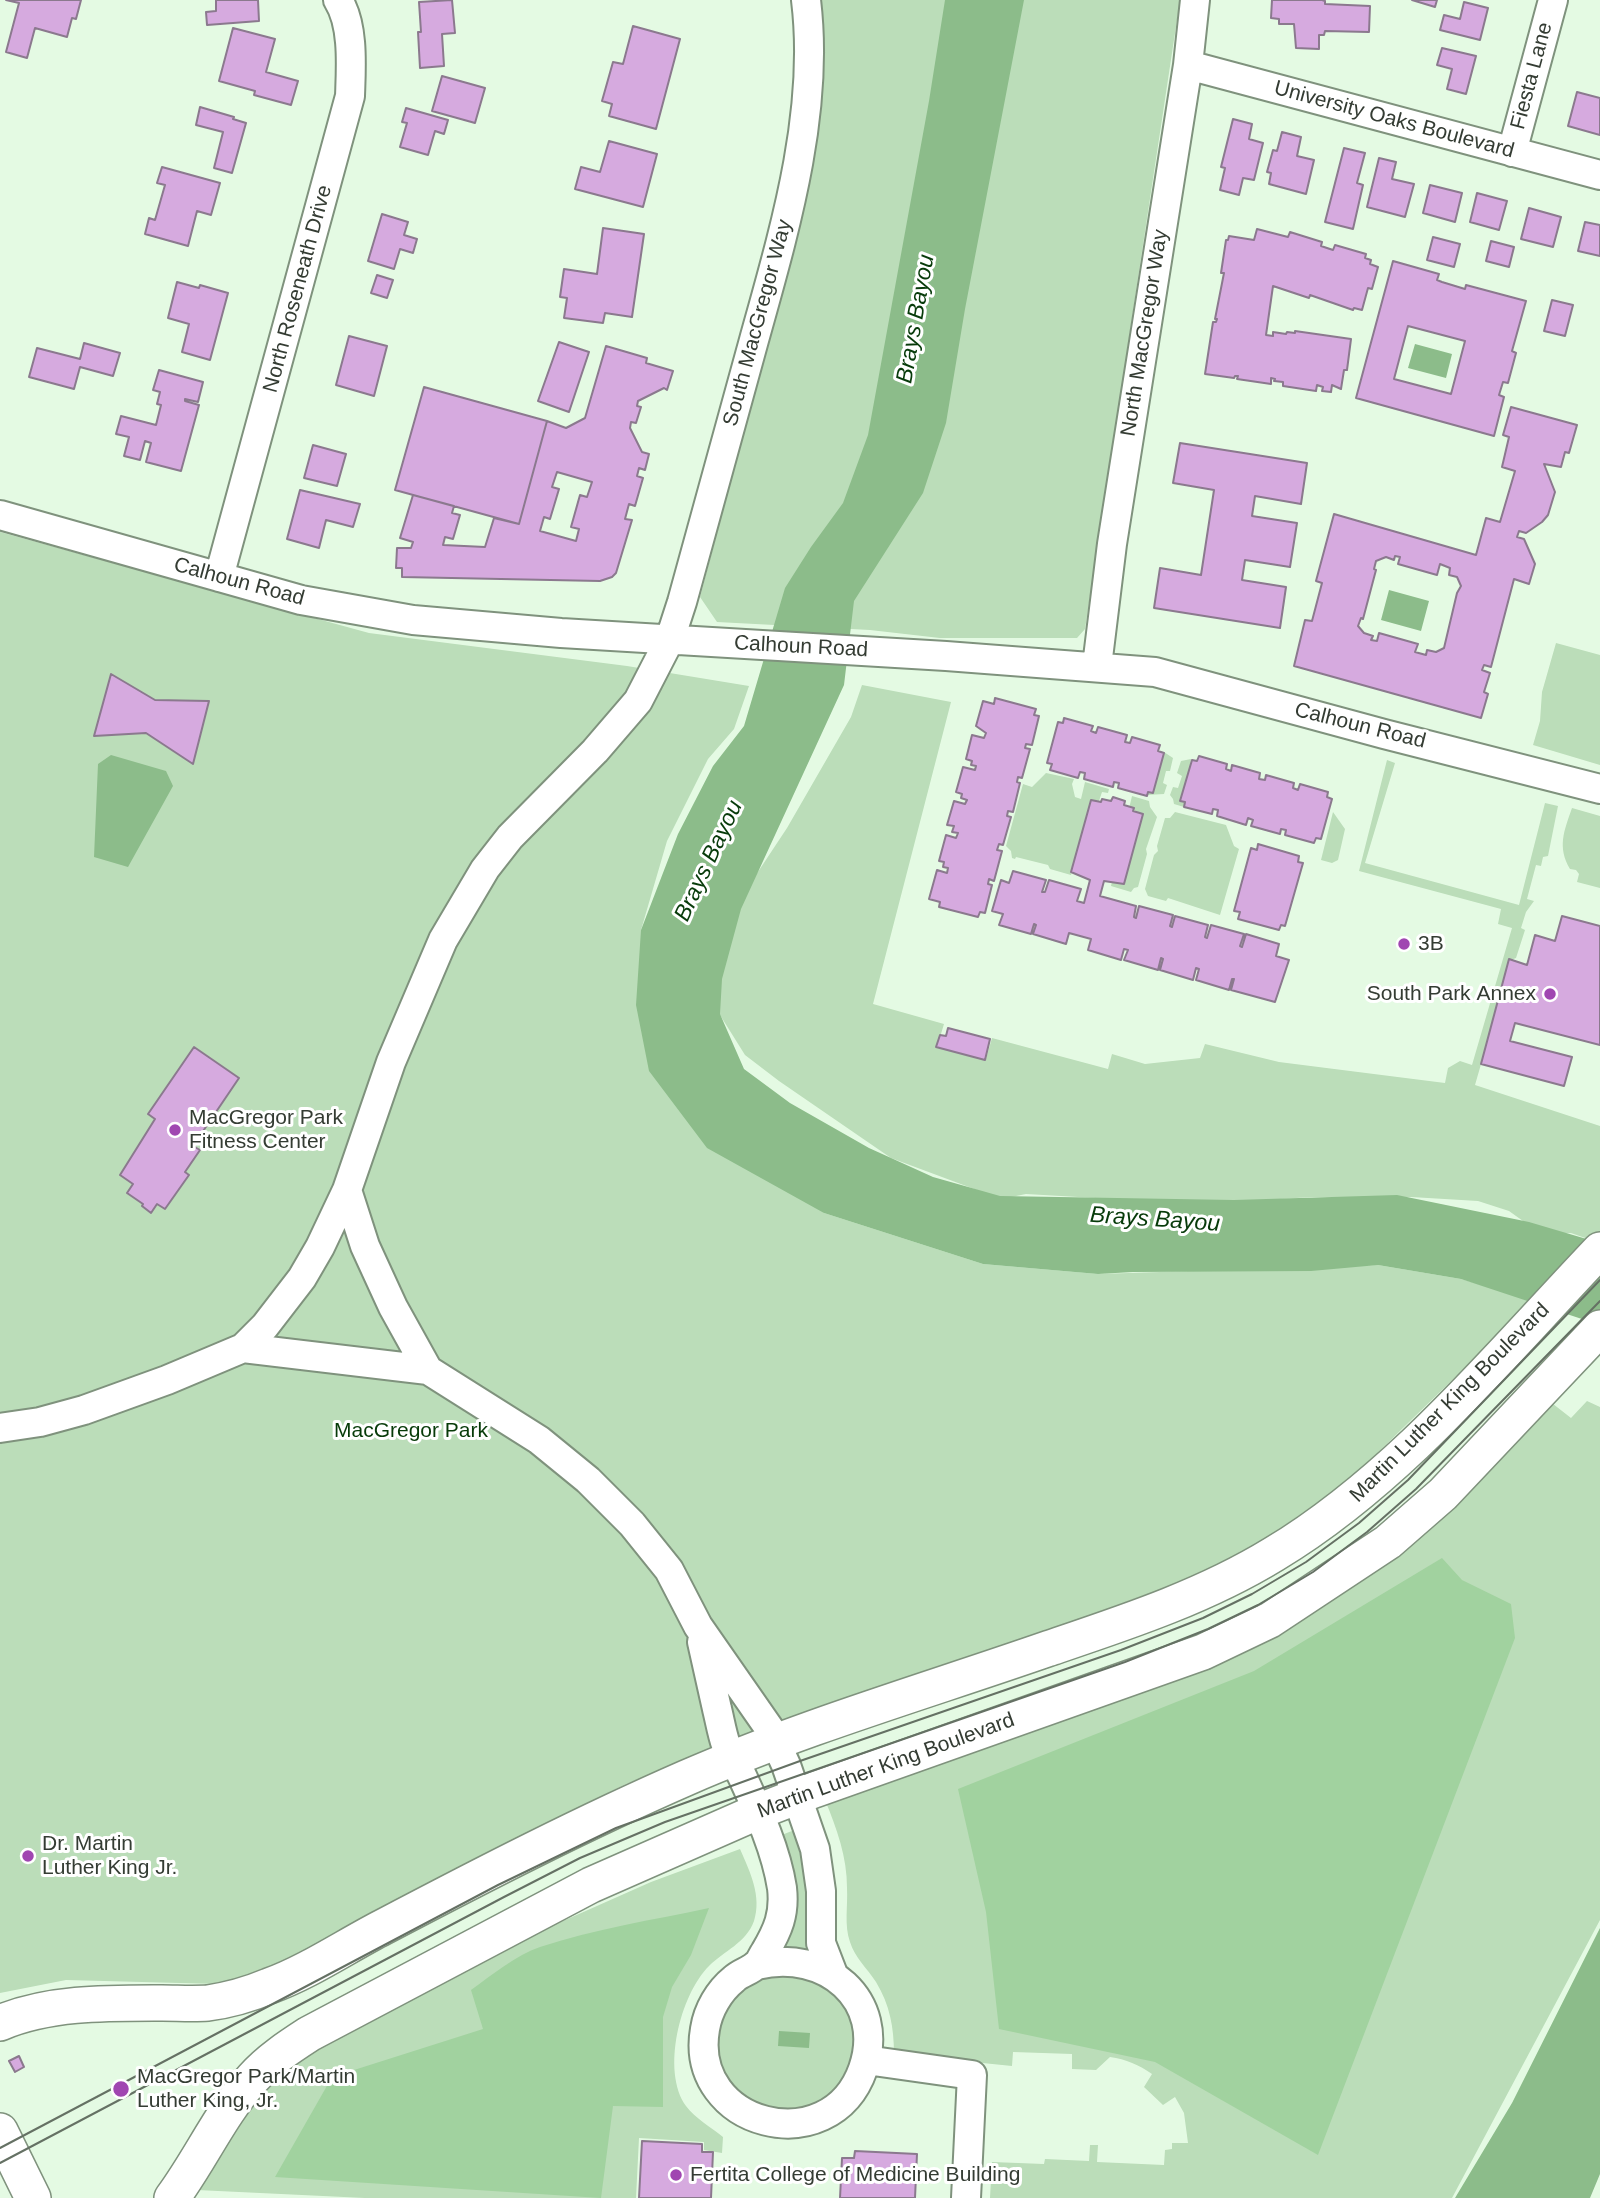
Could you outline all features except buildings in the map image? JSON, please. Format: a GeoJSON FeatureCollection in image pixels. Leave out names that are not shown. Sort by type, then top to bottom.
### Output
{"type":"FeatureCollection","features":[{"type":"Feature","properties":{"kind":"main road","name":"Martin Luther King Boulevard"},"geometry":{"type":"LineString","coordinates":[[775,1742],[1129,1621],[1221,1582],[1273,1555],[1343,1508],[1397,1461],[1600,1250]]}},
{"type":"Feature","properties":{"kind":"main road","name":"Martin Luther King Boulevard"},"geometry":{"type":"LineString","coordinates":[[172,2198],[226,2113],[254,2077],[289,2048],[321,2028],[591,1885],[797,1796],[1203,1652],[1270,1620],[1388,1542],[1443,1494],[1600,1328]]}},
{"type":"Feature","properties":{"kind":"main road"},"geometry":{"type":"LineString","coordinates":[[0,2023],[46,2010],[78,2006],[206,2003],[234,1998],[274,1985],[382,1927],[632,1801],[733,1757],[775,1742]]}},
{"type":"Feature","properties":{"kind":"main road"},"geometry":{"type":"LineString","coordinates":[[0,2132],[33,2198]]}},
{"type":"Feature","properties":{"kind":"street","name":"North Roseneath Drive"},"geometry":{"type":"LineString","coordinates":[[219,577],[351,96],[351,49],[342,6],[338,0]]}},
{"type":"Feature","properties":{"kind":"street","name":"South MacGregor Way"},"geometry":{"type":"LineString","coordinates":[[243,1348],[265,1326],[302,1278],[320,1247],[347,1190],[391,1062],[443,940],[485,870],[546,797],[595,751],[638,701],[670,639],[788,215],[806,104],[810,29],[806,0]]}},
{"type":"Feature","properties":{"kind":"street","name":"North MacGregor Way"},"geometry":{"type":"LineString","coordinates":[[1097,666],[1112,544],[1188,65],[1195,0]]}},
{"type":"Feature","properties":{"kind":"street","name":"Fiesta Lane"},"geometry":{"type":"LineString","coordinates":[[1512,152],[1553,0]]}},
{"type":"Feature","properties":{"kind":"street","name":"University Oaks Boulevard"},"geometry":{"type":"LineString","coordinates":[[1188,65],[1600,175]]}},
{"type":"Feature","properties":{"kind":"street","name":"Calhoun Road"},"geometry":{"type":"LineString","coordinates":[[0,515],[301,600],[413,620],[561,633],[946,656],[1155,672],[1600,789]]}},
{"type":"Feature","properties":{"kind":"street"},"geometry":{"type":"LineString","coordinates":[[347,1190],[365,1246],[393,1307],[428,1370]]}},
{"type":"Feature","properties":{"kind":"street"},"geometry":{"type":"LineString","coordinates":[[0,1429],[84,1410],[167,1380],[243,1348],[428,1370],[539,1440],[588,1480],[632,1524],[669,1570],[698,1626],[769,1728],[815,1849],[821,1891],[821,1943],[833,1974],[853,1995],[861,2010],[866,2026],[866,2060],[860,2078],[842,2102],[818,2118],[800,2124],[780,2125],[743,2113],[728,2101],[716,2085],[708,2068],[704,2049],[705,2029],[720,1993],[733,1979],[757,1965],[774,1961],[808,1963],[833,1974]]}},
{"type":"Feature","properties":{"kind":"street"},"geometry":{"type":"LineString","coordinates":[[698,1626],[726,1745],[774,1856],[783,1901],[783,1917],[779,1929],[757,1965]]}},
{"type":"Feature","properties":{"kind":"street"},"geometry":{"type":"LineString","coordinates":[[866,2060],[972,2075],[966,2198]]}},
{"type":"Feature","properties":{"kind":"green space"},"geometry":{"type":"Polygon","coordinates":[[[819,0],[1180,0],[1085,629],[1077,638],[940,638],[870,630],[717,622],[700,597],[806,196],[821,99],[819,0]]]}},
{"type":"Feature","properties":{"kind":"green space","name":"MacGregor Park"},"geometry":{"type":"Polygon","coordinates":[[[0,532],[369,633],[627,666],[749,686],[734,729],[708,759],[667,841],[641,930],[824,1213],[983,1264],[1098,1274],[1378,1265],[1461,1279],[1534,1300],[1360,1470],[1272,1534],[1225,1561],[1172,1585],[997,1649],[787,1718],[626,1784],[502,1845],[276,1966],[218,1984],[66,1980],[0,1993],[0,532]]]}},
{"type":"Feature","properties":{"kind":"green space"},"geometry":{"type":"Polygon","coordinates":[[[1556,643],[1600,655],[1600,765],[1533,745],[1540,721],[1542,692],[1556,643]]]}},
{"type":"Feature","properties":{"kind":"green space"},"geometry":{"type":"Polygon","coordinates":[[[862,685],[951,702],[873,1004],[944,1024],[937,1047],[986,1059],[992,1038],[1108,1069],[1112,1054],[1145,1064],[1200,1058],[1205,1044],[1279,1062],[1445,1083],[1448,1068],[1460,1061],[1472,1065],[1512,928],[1498,924],[1501,909],[1359,871],[1387,760],[1395,763],[1365,863],[1519,905],[1545,803],[1558,806],[1548,856],[1543,857],[1541,866],[1536,865],[1527,899],[1534,901],[1526,912],[1521,928],[1525,930],[1516,958],[1511,960],[1475,1085],[1600,1126],[1600,1232],[1591,1240],[1571,1233],[1552,1234],[1523,1221],[1509,1211],[1478,1201],[1411,1197],[1312,1197],[1200,1204],[1026,1194],[1001,1199],[891,1158],[779,1081],[745,1055],[720,1015],[718,959],[738,902],[787,828],[851,717],[862,685]]]}},
{"type":"Feature","properties":{"kind":"green space"},"geometry":{"type":"Polygon","coordinates":[[[1164,752],[1173,758],[1163,783],[1167,785],[1164,794],[1147,795],[1148,791],[1153,792],[1164,752]]]}},
{"type":"Feature","properties":{"kind":"green space"},"geometry":{"type":"Polygon","coordinates":[[[1191,759],[1184,807],[1174,804],[1170,795],[1173,787],[1178,788],[1182,776],[1177,773],[1181,761],[1191,759]]]}},
{"type":"Feature","properties":{"kind":"green space"},"geometry":{"type":"Polygon","coordinates":[[[1046,773],[1074,779],[1072,784],[1075,797],[1081,799],[1085,782],[1109,789],[1108,793],[1102,792],[1099,801],[1091,800],[1071,875],[1050,869],[1048,865],[1012,858],[1011,851],[1006,846],[1023,784],[1032,787],[1046,773]]]}},
{"type":"Feature","properties":{"kind":"green space"},"geometry":{"type":"Polygon","coordinates":[[[1132,796],[1149,801],[1157,817],[1146,849],[1138,887],[1131,892],[1111,886],[1132,796]]]}},
{"type":"Feature","properties":{"kind":"green space"},"geometry":{"type":"Polygon","coordinates":[[[1572,808],[1600,816],[1600,888],[1577,882],[1579,874],[1570,869],[1566,861],[1563,839],[1572,808]]]}},
{"type":"Feature","properties":{"kind":"green space"},"geometry":{"type":"Polygon","coordinates":[[[1175,812],[1226,825],[1234,846],[1239,849],[1220,915],[1168,898],[1166,901],[1148,896],[1145,889],[1154,855],[1158,851],[1165,818],[1170,818],[1175,812]]]}},
{"type":"Feature","properties":{"kind":"green space"},"geometry":{"type":"Polygon","coordinates":[[[1333,812],[1345,829],[1338,860],[1332,863],[1321,860],[1333,812]]]}},
{"type":"Feature","properties":{"kind":"green space"},"geometry":{"type":"Polygon","coordinates":[[[1548,1400],[1571,1418],[1587,1401],[1600,1407],[1600,1920],[1452,2198],[990,2198],[992,2162],[1044,2164],[1045,2159],[1089,2161],[1090,2145],[1098,2145],[1097,2162],[1164,2165],[1165,2150],[1172,2149],[1172,2143],[1188,2143],[1184,2113],[1175,2097],[1163,2105],[1144,2087],[1152,2074],[1116,2058],[1110,2057],[1096,2070],[1072,2069],[1072,2054],[1013,2052],[1012,2066],[894,2054],[892,2026],[885,1999],[852,1948],[848,1936],[845,1865],[825,1800],[1226,1653],[1548,1400]]]}},
{"type":"Feature","properties":{"kind":"green space"},"geometry":{"type":"Polygon","coordinates":[[[797,1829],[805,1851],[813,1951],[784,1951],[783,1947],[779,1836],[797,1829]]]}},
{"type":"Feature","properties":{"kind":"green space"},"geometry":{"type":"Polygon","coordinates":[[[740,1849],[756,1893],[754,1921],[746,1935],[709,1966],[699,1979],[682,2014],[675,2054],[675,2073],[686,2106],[723,2137],[722,2153],[704,2150],[704,2142],[639,2138],[636,2198],[365,2198],[197,2190],[255,2099],[294,2059],[518,1941],[651,1882],[740,1849]]]}},
{"type":"Feature","properties":{"kind":"green space"},"geometry":{"type":"Polygon","coordinates":[[[779,1970],[827,1982],[856,2021],[855,2069],[826,2105],[781,2117],[739,2099],[715,2059],[720,2012],[734,1991],[779,1970]]]}},
{"type":"Feature","properties":{"kind":"shaded area"},"geometry":{"type":"Polygon","coordinates":[[[1442,1558],[1462,1580],[1511,1604],[1515,1638],[1318,2155],[1155,2062],[999,2029],[986,1912],[958,1789],[1254,1671],[1442,1558]]]}},
{"type":"Feature","properties":{"kind":"shaded area"},"geometry":{"type":"Polygon","coordinates":[[[709,1908],[691,1955],[672,1987],[663,2017],[663,2107],[613,2106],[601,2198],[275,2177],[332,2077],[483,2029],[471,1990],[513,1960],[540,1947],[581,1935],[709,1908]]]}},
{"type":"Feature","properties":{"kind":"water","name":"Brays Bayou"},"geometry":{"type":"Polygon","coordinates":[[[945,0],[1024,0],[946,423],[923,493],[854,601],[844,685],[741,909],[722,979],[720,1014],[744,1069],[790,1103],[869,1148],[933,1177],[1000,1196],[1234,1200],[1397,1195],[1529,1222],[1600,1243],[1600,1325],[1461,1279],[1378,1265],[1311,1271],[1098,1274],[983,1264],[824,1213],[707,1148],[649,1071],[636,1005],[641,930],[678,834],[713,766],[744,726],[785,588],[843,503],[868,435],[945,0]]]}},
{"type":"Feature","properties":{"kind":"water"},"geometry":{"type":"Polygon","coordinates":[[[1415,344],[1452,354],[1446,378],[1408,368],[1415,344]]]}},
{"type":"Feature","properties":{"kind":"water"},"geometry":{"type":"Polygon","coordinates":[[[1389,590],[1429,601],[1421,631],[1381,620],[1389,590]]]}},
{"type":"Feature","properties":{"kind":"water"},"geometry":{"type":"Polygon","coordinates":[[[111,755],[166,771],[173,786],[128,867],[94,857],[98,764],[111,755]]]}},
{"type":"Feature","properties":{"kind":"water"},"geometry":{"type":"Polygon","coordinates":[[[1600,1928],[1600,2174],[1590,2198],[1455,2198],[1512,2103],[1600,1928]]]}},
{"type":"Feature","properties":{"kind":"water"},"geometry":{"type":"Polygon","coordinates":[[[779,2031],[810,2033],[809,2048],[778,2046],[779,2031]]]}},
{"type":"Feature","properties":{"kind":"tram line"},"geometry":{"type":"LineString","coordinates":[[0,2148],[498,1885],[616,1828],[1121,1650],[1203,1618],[1252,1594],[1306,1562],[1359,1523],[1408,1480],[1600,1280]]}},
{"type":"Feature","properties":{"kind":"tram line"},"geometry":{"type":"LineString","coordinates":[[0,2163],[580,1858],[665,1822],[1125,1662],[1208,1629],[1258,1605],[1313,1572],[1367,1532],[1416,1489],[1600,1301]]}},
{"type":"Feature","properties":{"kind":"place","name":"3B"},"geometry":{"type":"Point","coordinates":[1404,944]}},
{"type":"Feature","properties":{"kind":"place","name":"South Park Annex"},"geometry":{"type":"Point","coordinates":[1550,994]}},
{"type":"Feature","properties":{"kind":"place","name":"MacGregor Park Fitness Center"},"geometry":{"type":"Point","coordinates":[175,1130]}},
{"type":"Feature","properties":{"kind":"place","name":"Dr. Martin Luther King Jr."},"geometry":{"type":"Point","coordinates":[28,1856]}},
{"type":"Feature","properties":{"kind":"place","name":"MacGregor Park/Martin Luther King, Jr."},"geometry":{"type":"Point","coordinates":[121,2089]}},
{"type":"Feature","properties":{"kind":"place","name":"Fertita College of Medicine Building"},"geometry":{"type":"Point","coordinates":[676,2175]}}]}
